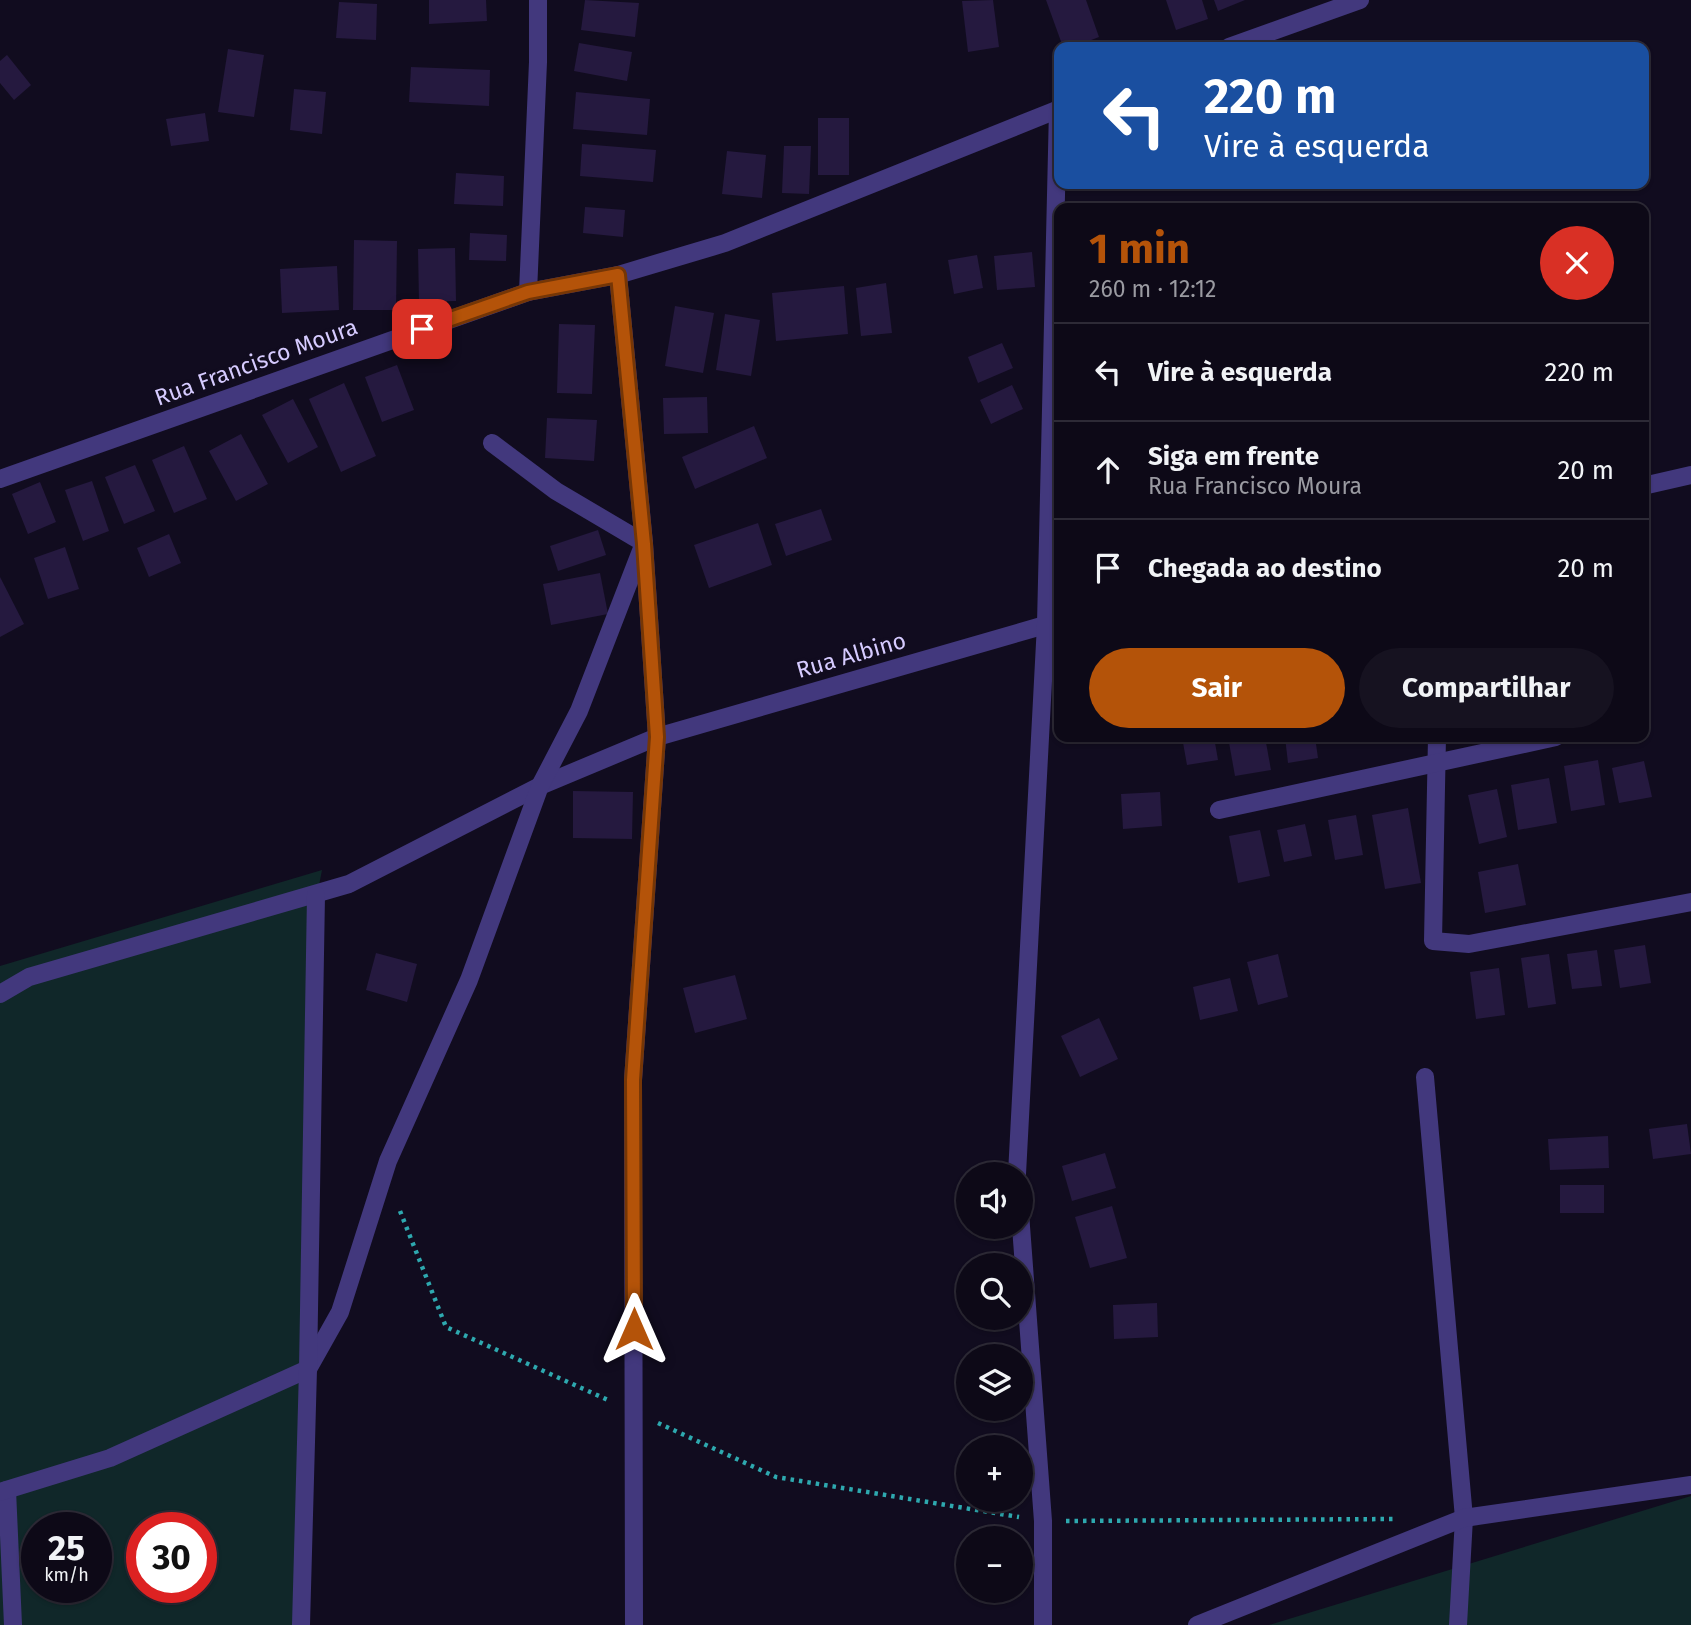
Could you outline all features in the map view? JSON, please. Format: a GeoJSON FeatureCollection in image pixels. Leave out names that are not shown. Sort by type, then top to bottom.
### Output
{"type":"FeatureCollection","features":[{"type":"Feature","properties":{"kind":"street"},"geometry":{"type":"LineString","coordinates":[[528,292],[538,62],[538,0]]}},
{"type":"Feature","properties":{"kind":"street"},"geometry":{"type":"LineString","coordinates":[[1243,42],[1360,0]]}},
{"type":"Feature","properties":{"kind":"street","name":"Rua Francisco Moura"},"geometry":{"type":"LineString","coordinates":[[0,479],[528,292],[618,275],[726,243],[1054,111]]}},
{"type":"Feature","properties":{"kind":"street"},"geometry":{"type":"LineString","coordinates":[[618,275],[644,544],[657,737],[633,1080],[634,1625]]}},
{"type":"Feature","properties":{"kind":"street"},"geometry":{"type":"LineString","coordinates":[[492,443],[556,491],[644,544]]}},
{"type":"Feature","properties":{"kind":"street"},"geometry":{"type":"LineString","coordinates":[[1018,1162],[1052,622],[1054,451]]}},
{"type":"Feature","properties":{"kind":"street"},"geometry":{"type":"LineString","coordinates":[[1649,485],[1691,475]]}},
{"type":"Feature","properties":{"kind":"street"},"geometry":{"type":"LineString","coordinates":[[13,1625],[4,1491],[110,1458],[309,1368],[340,1312],[388,1161],[469,980],[540,786],[579,711],[644,544]]}},
{"type":"Feature","properties":{"kind":"street","name":"Rua Albino"},"geometry":{"type":"LineString","coordinates":[[0,994],[29,977],[349,884],[540,786],[657,737],[1052,622]]}},
{"type":"Feature","properties":{"kind":"street"},"geometry":{"type":"LineString","coordinates":[[1437,742],[1433,941],[1469,944],[1691,902]]}},
{"type":"Feature","properties":{"kind":"street"},"geometry":{"type":"LineString","coordinates":[[1219,810],[1531,742]]}},
{"type":"Feature","properties":{"kind":"street"},"geometry":{"type":"LineString","coordinates":[[301,1625],[309,1368],[316,895]]}},
{"type":"Feature","properties":{"kind":"street"},"geometry":{"type":"LineString","coordinates":[[1425,1077],[1464,1518],[1458,1625]]}},
{"type":"Feature","properties":{"kind":"street"},"geometry":{"type":"LineString","coordinates":[[1022,1239],[1043,1521],[1043,1625]]}},
{"type":"Feature","properties":{"kind":"street"},"geometry":{"type":"LineString","coordinates":[[1197,1625],[1464,1518],[1691,1485]]}},
{"type":"Feature","properties":{"kind":"path"},"geometry":{"type":"LineString","coordinates":[[399,1209],[446,1327],[776,1477],[1043,1521],[1396,1519]]}},
{"type":"Feature","properties":{"kind":"green space"},"geometry":{"type":"Polygon","coordinates":[[[322,870],[317,896],[301,1625],[0,1625],[0,966],[322,870]]]}},
{"type":"Feature","properties":{"kind":"green space"},"geometry":{"type":"Polygon","coordinates":[[[1691,1496],[1691,1625],[1269,1625],[1691,1496]]]}},
{"type":"Feature","properties":{"kind":"building"},"geometry":{"type":"Polygon","coordinates":[[[429,0],[486,0],[487,21],[429,24],[429,0]]]}},
{"type":"Feature","properties":{"kind":"building"},"geometry":{"type":"Polygon","coordinates":[[[585,0],[639,3],[635,37],[581,30],[585,0]]]}},
{"type":"Feature","properties":{"kind":"building"},"geometry":{"type":"Polygon","coordinates":[[[993,0],[999,47],[968,52],[962,1],[993,0]]]}},
{"type":"Feature","properties":{"kind":"building"},"geometry":{"type":"Polygon","coordinates":[[[1046,0],[1086,0],[1099,37],[1086,42],[1061,42],[1046,0]]]}},
{"type":"Feature","properties":{"kind":"building"},"geometry":{"type":"Polygon","coordinates":[[[1166,0],[1202,0],[1208,19],[1176,30],[1166,0]]]}},
{"type":"Feature","properties":{"kind":"building"},"geometry":{"type":"Polygon","coordinates":[[[1214,0],[1245,0],[1218,11],[1214,0]]]}},
{"type":"Feature","properties":{"kind":"building"},"geometry":{"type":"Polygon","coordinates":[[[339,2],[377,4],[376,40],[336,38],[339,2]]]}},
{"type":"Feature","properties":{"kind":"building"},"geometry":{"type":"Polygon","coordinates":[[[579,43],[632,52],[627,81],[574,71],[579,43]]]}},
{"type":"Feature","properties":{"kind":"building"},"geometry":{"type":"Polygon","coordinates":[[[228,49],[264,55],[254,117],[218,112],[228,49]]]}},
{"type":"Feature","properties":{"kind":"building"},"geometry":{"type":"Polygon","coordinates":[[[7,55],[31,85],[14,100],[0,83],[0,61],[7,55]]]}},
{"type":"Feature","properties":{"kind":"building"},"geometry":{"type":"Polygon","coordinates":[[[411,67],[490,70],[489,106],[409,102],[411,67]]]}},
{"type":"Feature","properties":{"kind":"building"},"geometry":{"type":"Polygon","coordinates":[[[294,89],[326,92],[322,134],[290,130],[294,89]]]}},
{"type":"Feature","properties":{"kind":"building"},"geometry":{"type":"Polygon","coordinates":[[[576,92],[650,99],[647,135],[573,129],[576,92]]]}},
{"type":"Feature","properties":{"kind":"building"},"geometry":{"type":"Polygon","coordinates":[[[205,113],[209,141],[171,146],[166,119],[205,113]]]}},
{"type":"Feature","properties":{"kind":"building"},"geometry":{"type":"Polygon","coordinates":[[[818,118],[849,118],[849,175],[818,175],[818,118]]]}},
{"type":"Feature","properties":{"kind":"building"},"geometry":{"type":"Polygon","coordinates":[[[582,144],[656,150],[653,182],[580,176],[582,144]]]}},
{"type":"Feature","properties":{"kind":"building"},"geometry":{"type":"Polygon","coordinates":[[[784,146],[811,146],[809,194],[782,193],[784,146]]]}},
{"type":"Feature","properties":{"kind":"building"},"geometry":{"type":"Polygon","coordinates":[[[727,151],[766,155],[762,198],[722,194],[727,151]]]}},
{"type":"Feature","properties":{"kind":"building"},"geometry":{"type":"Polygon","coordinates":[[[456,173],[504,176],[503,206],[454,204],[456,173]]]}},
{"type":"Feature","properties":{"kind":"building"},"geometry":{"type":"Polygon","coordinates":[[[585,207],[625,210],[623,237],[583,233],[585,207]]]}},
{"type":"Feature","properties":{"kind":"building"},"geometry":{"type":"Polygon","coordinates":[[[470,233],[507,235],[506,261],[469,260],[470,233]]]}},
{"type":"Feature","properties":{"kind":"building"},"geometry":{"type":"Polygon","coordinates":[[[354,240],[397,241],[396,310],[353,310],[354,240]]]}},
{"type":"Feature","properties":{"kind":"building"},"geometry":{"type":"Polygon","coordinates":[[[455,248],[456,301],[419,302],[418,249],[455,248]]]}},
{"type":"Feature","properties":{"kind":"building"},"geometry":{"type":"Polygon","coordinates":[[[1032,252],[1035,287],[997,290],[994,256],[1032,252]]]}},
{"type":"Feature","properties":{"kind":"building"},"geometry":{"type":"Polygon","coordinates":[[[977,255],[983,288],[954,294],[948,260],[977,255]]]}},
{"type":"Feature","properties":{"kind":"building"},"geometry":{"type":"Polygon","coordinates":[[[337,266],[339,310],[282,313],[280,269],[337,266]]]}},
{"type":"Feature","properties":{"kind":"building"},"geometry":{"type":"Polygon","coordinates":[[[886,283],[892,333],[861,336],[856,288],[886,283]]]}},
{"type":"Feature","properties":{"kind":"building"},"geometry":{"type":"Polygon","coordinates":[[[844,286],[848,334],[776,341],[772,293],[844,286]]]}},
{"type":"Feature","properties":{"kind":"building"},"geometry":{"type":"Polygon","coordinates":[[[675,306],[714,313],[703,373],[665,366],[675,306]]]}},
{"type":"Feature","properties":{"kind":"building"},"geometry":{"type":"Polygon","coordinates":[[[725,314],[760,320],[751,376],[716,370],[725,314]]]}},
{"type":"Feature","properties":{"kind":"building"},"geometry":{"type":"Polygon","coordinates":[[[559,324],[595,325],[592,394],[557,393],[559,324]]]}},
{"type":"Feature","properties":{"kind":"building"},"geometry":{"type":"Polygon","coordinates":[[[1002,343],[1013,368],[978,383],[968,357],[1002,343]]]}},
{"type":"Feature","properties":{"kind":"building"},"geometry":{"type":"Polygon","coordinates":[[[397,365],[414,410],[382,422],[365,377],[397,365]]]}},
{"type":"Feature","properties":{"kind":"building"},"geometry":{"type":"Polygon","coordinates":[[[344,383],[376,456],[341,472],[309,399],[344,383]]]}},
{"type":"Feature","properties":{"kind":"building"},"geometry":{"type":"Polygon","coordinates":[[[1012,385],[1023,409],[991,424],[980,400],[1012,385]]]}},
{"type":"Feature","properties":{"kind":"building"},"geometry":{"type":"Polygon","coordinates":[[[707,397],[708,433],[664,434],[663,398],[707,397]]]}},
{"type":"Feature","properties":{"kind":"building"},"geometry":{"type":"Polygon","coordinates":[[[293,399],[318,447],[288,463],[262,415],[293,399]]]}},
{"type":"Feature","properties":{"kind":"building"},"geometry":{"type":"Polygon","coordinates":[[[547,418],[597,420],[594,461],[545,458],[547,418]]]}},
{"type":"Feature","properties":{"kind":"building"},"geometry":{"type":"Polygon","coordinates":[[[754,426],[767,458],[695,489],[682,457],[754,426]]]}},
{"type":"Feature","properties":{"kind":"building"},"geometry":{"type":"Polygon","coordinates":[[[241,434],[268,484],[236,501],[209,451],[241,434]]]}},
{"type":"Feature","properties":{"kind":"building"},"geometry":{"type":"Polygon","coordinates":[[[184,446],[207,499],[174,513],[152,460],[184,446]]]}},
{"type":"Feature","properties":{"kind":"building"},"geometry":{"type":"Polygon","coordinates":[[[135,465],[155,511],[124,524],[105,477],[135,465]]]}},
{"type":"Feature","properties":{"kind":"building"},"geometry":{"type":"Polygon","coordinates":[[[92,481],[109,531],[83,541],[65,490],[92,481]]]}},
{"type":"Feature","properties":{"kind":"building"},"geometry":{"type":"Polygon","coordinates":[[[40,482],[56,522],[28,534],[12,494],[40,482]]]}},
{"type":"Feature","properties":{"kind":"building"},"geometry":{"type":"Polygon","coordinates":[[[821,509],[832,540],[786,556],[775,524],[821,509]]]}},
{"type":"Feature","properties":{"kind":"building"},"geometry":{"type":"Polygon","coordinates":[[[758,523],[772,565],[709,588],[694,545],[758,523]]]}},
{"type":"Feature","properties":{"kind":"building"},"geometry":{"type":"Polygon","coordinates":[[[598,530],[606,555],[558,571],[550,546],[598,530]]]}},
{"type":"Feature","properties":{"kind":"building"},"geometry":{"type":"Polygon","coordinates":[[[169,534],[181,563],[149,577],[137,548],[169,534]]]}},
{"type":"Feature","properties":{"kind":"building"},"geometry":{"type":"Polygon","coordinates":[[[65,547],[79,589],[48,599],[34,558],[65,547]]]}},
{"type":"Feature","properties":{"kind":"building"},"geometry":{"type":"Polygon","coordinates":[[[600,573],[608,614],[551,625],[543,584],[600,573]]]}},
{"type":"Feature","properties":{"kind":"building"},"geometry":{"type":"Polygon","coordinates":[[[0,577],[24,624],[0,637],[0,577]]]}},
{"type":"Feature","properties":{"kind":"building"},"geometry":{"type":"Polygon","coordinates":[[[1183,742],[1215,742],[1218,760],[1187,765],[1183,742]]]}},
{"type":"Feature","properties":{"kind":"building"},"geometry":{"type":"Polygon","coordinates":[[[1229,742],[1266,742],[1271,770],[1235,776],[1229,742]]]}},
{"type":"Feature","properties":{"kind":"building"},"geometry":{"type":"Polygon","coordinates":[[[1286,742],[1316,742],[1318,758],[1288,763],[1286,742]]]}},
{"type":"Feature","properties":{"kind":"building"},"geometry":{"type":"Polygon","coordinates":[[[1598,760],[1605,805],[1571,811],[1564,766],[1598,760]]]}},
{"type":"Feature","properties":{"kind":"building"},"geometry":{"type":"Polygon","coordinates":[[[1644,761],[1652,797],[1619,803],[1612,768],[1644,761]]]}},
{"type":"Feature","properties":{"kind":"building"},"geometry":{"type":"Polygon","coordinates":[[[1549,778],[1557,823],[1518,830],[1511,785],[1549,778]]]}},
{"type":"Feature","properties":{"kind":"building"},"geometry":{"type":"Polygon","coordinates":[[[1497,789],[1507,837],[1479,844],[1468,795],[1497,789]]]}},
{"type":"Feature","properties":{"kind":"building"},"geometry":{"type":"Polygon","coordinates":[[[573,791],[633,792],[632,839],[573,838],[573,791]]]}},
{"type":"Feature","properties":{"kind":"building"},"geometry":{"type":"Polygon","coordinates":[[[1160,792],[1162,826],[1123,829],[1121,794],[1160,792]]]}},
{"type":"Feature","properties":{"kind":"building"},"geometry":{"type":"Polygon","coordinates":[[[1408,808],[1421,883],[1385,889],[1372,815],[1408,808]]]}},
{"type":"Feature","properties":{"kind":"building"},"geometry":{"type":"Polygon","coordinates":[[[1356,815],[1363,855],[1335,860],[1328,820],[1356,815]]]}},
{"type":"Feature","properties":{"kind":"building"},"geometry":{"type":"Polygon","coordinates":[[[1305,824],[1312,856],[1284,862],[1277,830],[1305,824]]]}},
{"type":"Feature","properties":{"kind":"building"},"geometry":{"type":"Polygon","coordinates":[[[1260,830],[1270,876],[1238,883],[1229,836],[1260,830]]]}},
{"type":"Feature","properties":{"kind":"building"},"geometry":{"type":"Polygon","coordinates":[[[1518,864],[1526,905],[1485,913],[1478,872],[1518,864]]]}},
{"type":"Feature","properties":{"kind":"building"},"geometry":{"type":"Polygon","coordinates":[[[1645,945],[1651,983],[1620,988],[1614,950],[1645,945]]]}},
{"type":"Feature","properties":{"kind":"building"},"geometry":{"type":"Polygon","coordinates":[[[1597,950],[1602,986],[1572,989],[1567,954],[1597,950]]]}},
{"type":"Feature","properties":{"kind":"building"},"geometry":{"type":"Polygon","coordinates":[[[376,953],[417,964],[407,1002],[366,990],[376,953]]]}},
{"type":"Feature","properties":{"kind":"building"},"geometry":{"type":"Polygon","coordinates":[[[1278,954],[1288,997],[1258,1005],[1247,962],[1278,954]]]}},
{"type":"Feature","properties":{"kind":"building"},"geometry":{"type":"Polygon","coordinates":[[[1549,954],[1556,1004],[1528,1008],[1521,958],[1549,954]]]}},
{"type":"Feature","properties":{"kind":"building"},"geometry":{"type":"Polygon","coordinates":[[[1499,968],[1505,1015],[1476,1019],[1470,972],[1499,968]]]}},
{"type":"Feature","properties":{"kind":"building"},"geometry":{"type":"Polygon","coordinates":[[[735,975],[747,1019],[695,1033],[683,988],[735,975]]]}},
{"type":"Feature","properties":{"kind":"building"},"geometry":{"type":"Polygon","coordinates":[[[1230,978],[1238,1011],[1200,1020],[1193,987],[1230,978]]]}},
{"type":"Feature","properties":{"kind":"building"},"geometry":{"type":"Polygon","coordinates":[[[1099,1018],[1118,1059],[1080,1077],[1061,1036],[1099,1018]]]}},
{"type":"Feature","properties":{"kind":"building"},"geometry":{"type":"Polygon","coordinates":[[[1687,1124],[1691,1154],[1653,1159],[1649,1129],[1687,1124]]]}},
{"type":"Feature","properties":{"kind":"building"},"geometry":{"type":"Polygon","coordinates":[[[1608,1136],[1609,1168],[1550,1170],[1548,1139],[1608,1136]]]}},
{"type":"Feature","properties":{"kind":"building"},"geometry":{"type":"Polygon","coordinates":[[[1105,1153],[1116,1188],[1072,1201],[1062,1166],[1105,1153]]]}},
{"type":"Feature","properties":{"kind":"building"},"geometry":{"type":"Polygon","coordinates":[[[1560,1185],[1604,1185],[1604,1213],[1560,1213],[1560,1185]]]}},
{"type":"Feature","properties":{"kind":"building"},"geometry":{"type":"Polygon","coordinates":[[[1112,1206],[1127,1258],[1090,1268],[1075,1217],[1112,1206]]]}},
{"type":"Feature","properties":{"kind":"building"},"geometry":{"type":"Polygon","coordinates":[[[1157,1303],[1158,1337],[1114,1339],[1113,1305],[1157,1303]]]}},
{"type":"Feature","properties":{"kind":"route"},"geometry":{"type":"LineString","coordinates":[[422,329],[528,292],[618,275],[644,544],[657,737],[633,1080],[634,1329]]}}]}
